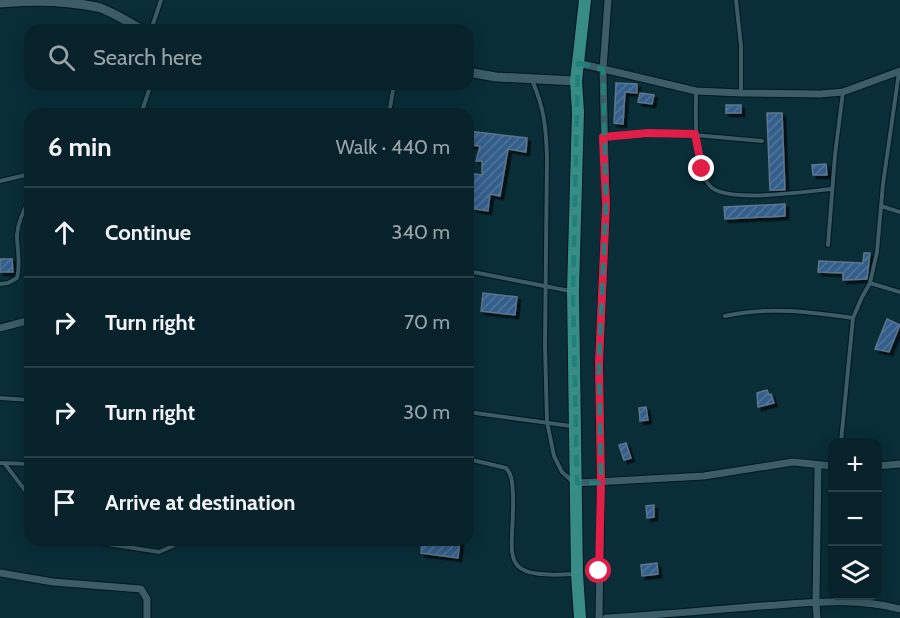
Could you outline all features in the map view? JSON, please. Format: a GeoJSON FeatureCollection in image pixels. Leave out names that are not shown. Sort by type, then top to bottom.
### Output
{"type":"FeatureCollection","features":[{"type":"Feature","properties":{"kind":"highway"},"geometry":{"type":"LineString","coordinates":[[580,618],[577,574],[573,291],[578,112],[576,81],[585,0]]}},
{"type":"Feature","properties":{"kind":"street"},"geometry":{"type":"LineString","coordinates":[[599,618],[601,483],[599,363],[606,205],[603,69],[608,0]]}},
{"type":"Feature","properties":{"kind":"street"},"geometry":{"type":"LineString","coordinates":[[0,3],[15,1],[99,7],[132,24]]}},
{"type":"Feature","properties":{"kind":"street"},"geometry":{"type":"LineString","coordinates":[[578,63],[696,91],[741,93],[843,92],[875,82],[899,71]]}},
{"type":"Feature","properties":{"kind":"street"},"geometry":{"type":"LineString","coordinates":[[474,73],[496,77],[576,81]]}},
{"type":"Feature","properties":{"kind":"street"},"geometry":{"type":"LineString","coordinates":[[0,328],[24,322]]}},
{"type":"Feature","properties":{"kind":"street"},"geometry":{"type":"LineString","coordinates":[[577,483],[704,476],[793,462],[828,466]]}},
{"type":"Feature","properties":{"kind":"street"},"geometry":{"type":"LineString","coordinates":[[882,466],[900,464]]}},
{"type":"Feature","properties":{"kind":"street"},"geometry":{"type":"LineString","coordinates":[[817,618],[818,465]]}},
{"type":"Feature","properties":{"kind":"street"},"geometry":{"type":"LineString","coordinates":[[0,573],[53,582],[141,589],[147,598],[147,618]]}},
{"type":"Feature","properties":{"kind":"street"},"geometry":{"type":"LineString","coordinates":[[606,618],[816,603],[887,605],[900,609]]}},
{"type":"Feature","properties":{"kind":"lane"},"geometry":{"type":"LineString","coordinates":[[153,24],[161,0]]}},
{"type":"Feature","properties":{"kind":"lane"},"geometry":{"type":"LineString","coordinates":[[736,0],[741,46],[741,93]]}},
{"type":"Feature","properties":{"kind":"lane"},"geometry":{"type":"LineString","coordinates":[[841,438],[848,354],[854,318],[870,283],[877,252],[899,71]]}},
{"type":"Feature","properties":{"kind":"lane"},"geometry":{"type":"LineString","coordinates":[[531,79],[542,103],[546,127],[547,422],[549,440],[562,472],[577,483]]}},
{"type":"Feature","properties":{"kind":"lane"},"geometry":{"type":"LineString","coordinates":[[143,108],[149,90]]}},
{"type":"Feature","properties":{"kind":"lane"},"geometry":{"type":"LineString","coordinates":[[390,108],[393,90]]}},
{"type":"Feature","properties":{"kind":"lane"},"geometry":{"type":"LineString","coordinates":[[696,91],[695,134],[702,169],[711,187],[718,191],[741,195],[832,189]]}},
{"type":"Feature","properties":{"kind":"lane"},"geometry":{"type":"LineString","coordinates":[[828,245],[843,92]]}},
{"type":"Feature","properties":{"kind":"lane"},"geometry":{"type":"LineString","coordinates":[[603,137],[648,133],[695,134],[762,141]]}},
{"type":"Feature","properties":{"kind":"lane"},"geometry":{"type":"LineString","coordinates":[[0,181],[24,175]]}},
{"type":"Feature","properties":{"kind":"lane"},"geometry":{"type":"LineString","coordinates":[[881,206],[900,212]]}},
{"type":"Feature","properties":{"kind":"lane"},"geometry":{"type":"LineString","coordinates":[[0,284],[17,278],[19,260],[17,232],[24,210]]}},
{"type":"Feature","properties":{"kind":"lane"},"geometry":{"type":"LineString","coordinates":[[474,271],[573,291]]}},
{"type":"Feature","properties":{"kind":"lane"},"geometry":{"type":"LineString","coordinates":[[870,283],[900,292]]}},
{"type":"Feature","properties":{"kind":"lane"},"geometry":{"type":"LineString","coordinates":[[724,316],[747,311],[764,311],[854,318]]}},
{"type":"Feature","properties":{"kind":"lane"},"geometry":{"type":"LineString","coordinates":[[0,398],[24,400]]}},
{"type":"Feature","properties":{"kind":"lane"},"geometry":{"type":"LineString","coordinates":[[474,413],[576,426]]}},
{"type":"Feature","properties":{"kind":"lane"},"geometry":{"type":"LineString","coordinates":[[474,460],[506,468],[511,472],[512,542],[514,560],[518,567],[535,575],[577,574]]}},
{"type":"Feature","properties":{"kind":"lane"},"geometry":{"type":"LineString","coordinates":[[3,464],[24,464]]}},
{"type":"Feature","properties":{"kind":"lane"},"geometry":{"type":"LineString","coordinates":[[3,464],[24,490]]}},
{"type":"Feature","properties":{"kind":"lane"},"geometry":{"type":"LineString","coordinates":[[120,546],[159,552],[172,546]]}},
{"type":"Feature","properties":{"kind":"highlighted area"},"geometry":{"type":"Polygon","coordinates":[[[578,63],[603,69],[606,205],[599,363],[601,483],[577,483],[573,291],[578,63]]]}},
{"type":"Feature","properties":{"kind":"building"},"geometry":{"type":"Polygon","coordinates":[[[616,83],[637,84],[637,93],[625,92],[623,124],[614,123],[616,83]]]}},
{"type":"Feature","properties":{"kind":"building"},"geometry":{"type":"Polygon","coordinates":[[[640,93],[654,95],[652,104],[638,102],[640,93]]]}},
{"type":"Feature","properties":{"kind":"building"},"geometry":{"type":"Polygon","coordinates":[[[726,105],[741,105],[741,113],[726,113],[726,105]]]}},
{"type":"Feature","properties":{"kind":"building"},"geometry":{"type":"Polygon","coordinates":[[[767,113],[782,113],[785,190],[770,190],[767,113]]]}},
{"type":"Feature","properties":{"kind":"building"},"geometry":{"type":"Polygon","coordinates":[[[474,132],[527,138],[526,152],[508,149],[500,196],[490,194],[488,211],[474,209],[474,174],[482,175],[482,161],[476,161],[480,146],[474,146],[474,132]]]}},
{"type":"Feature","properties":{"kind":"building"},"geometry":{"type":"Polygon","coordinates":[[[826,164],[827,175],[813,175],[812,165],[826,164]]]}},
{"type":"Feature","properties":{"kind":"building"},"geometry":{"type":"Polygon","coordinates":[[[785,204],[785,216],[725,219],[724,207],[785,204]]]}},
{"type":"Feature","properties":{"kind":"building"},"geometry":{"type":"Polygon","coordinates":[[[864,253],[870,253],[867,279],[843,280],[843,273],[818,272],[819,261],[863,263],[864,253]]]}},
{"type":"Feature","properties":{"kind":"building"},"geometry":{"type":"Polygon","coordinates":[[[0,259],[12,259],[13,272],[0,272],[0,259]]]}},
{"type":"Feature","properties":{"kind":"building"},"geometry":{"type":"Polygon","coordinates":[[[483,293],[517,297],[515,315],[481,311],[483,293]]]}},
{"type":"Feature","properties":{"kind":"building"},"geometry":{"type":"Polygon","coordinates":[[[887,319],[900,325],[889,352],[875,349],[887,319]]]}},
{"type":"Feature","properties":{"kind":"building"},"geometry":{"type":"Polygon","coordinates":[[[767,390],[774,403],[758,407],[757,393],[767,390]]]}},
{"type":"Feature","properties":{"kind":"building"},"geometry":{"type":"Polygon","coordinates":[[[646,407],[648,420],[640,421],[639,408],[646,407]]]}},
{"type":"Feature","properties":{"kind":"building"},"geometry":{"type":"Polygon","coordinates":[[[626,443],[631,458],[624,460],[619,445],[626,443]]]}},
{"type":"Feature","properties":{"kind":"building"},"geometry":{"type":"Polygon","coordinates":[[[654,505],[654,517],[647,518],[646,506],[654,505]]]}},
{"type":"Feature","properties":{"kind":"building"},"geometry":{"type":"Polygon","coordinates":[[[422,546],[459,546],[458,558],[421,553],[422,546]]]}},
{"type":"Feature","properties":{"kind":"building"},"geometry":{"type":"Polygon","coordinates":[[[657,563],[658,574],[642,576],[641,565],[657,563]]]}},
{"type":"Feature","properties":{"kind":"route"},"geometry":{"type":"LineString","coordinates":[[599,571],[601,483],[599,363],[606,205],[603,137],[648,133],[695,134],[702,169]]}}]}
